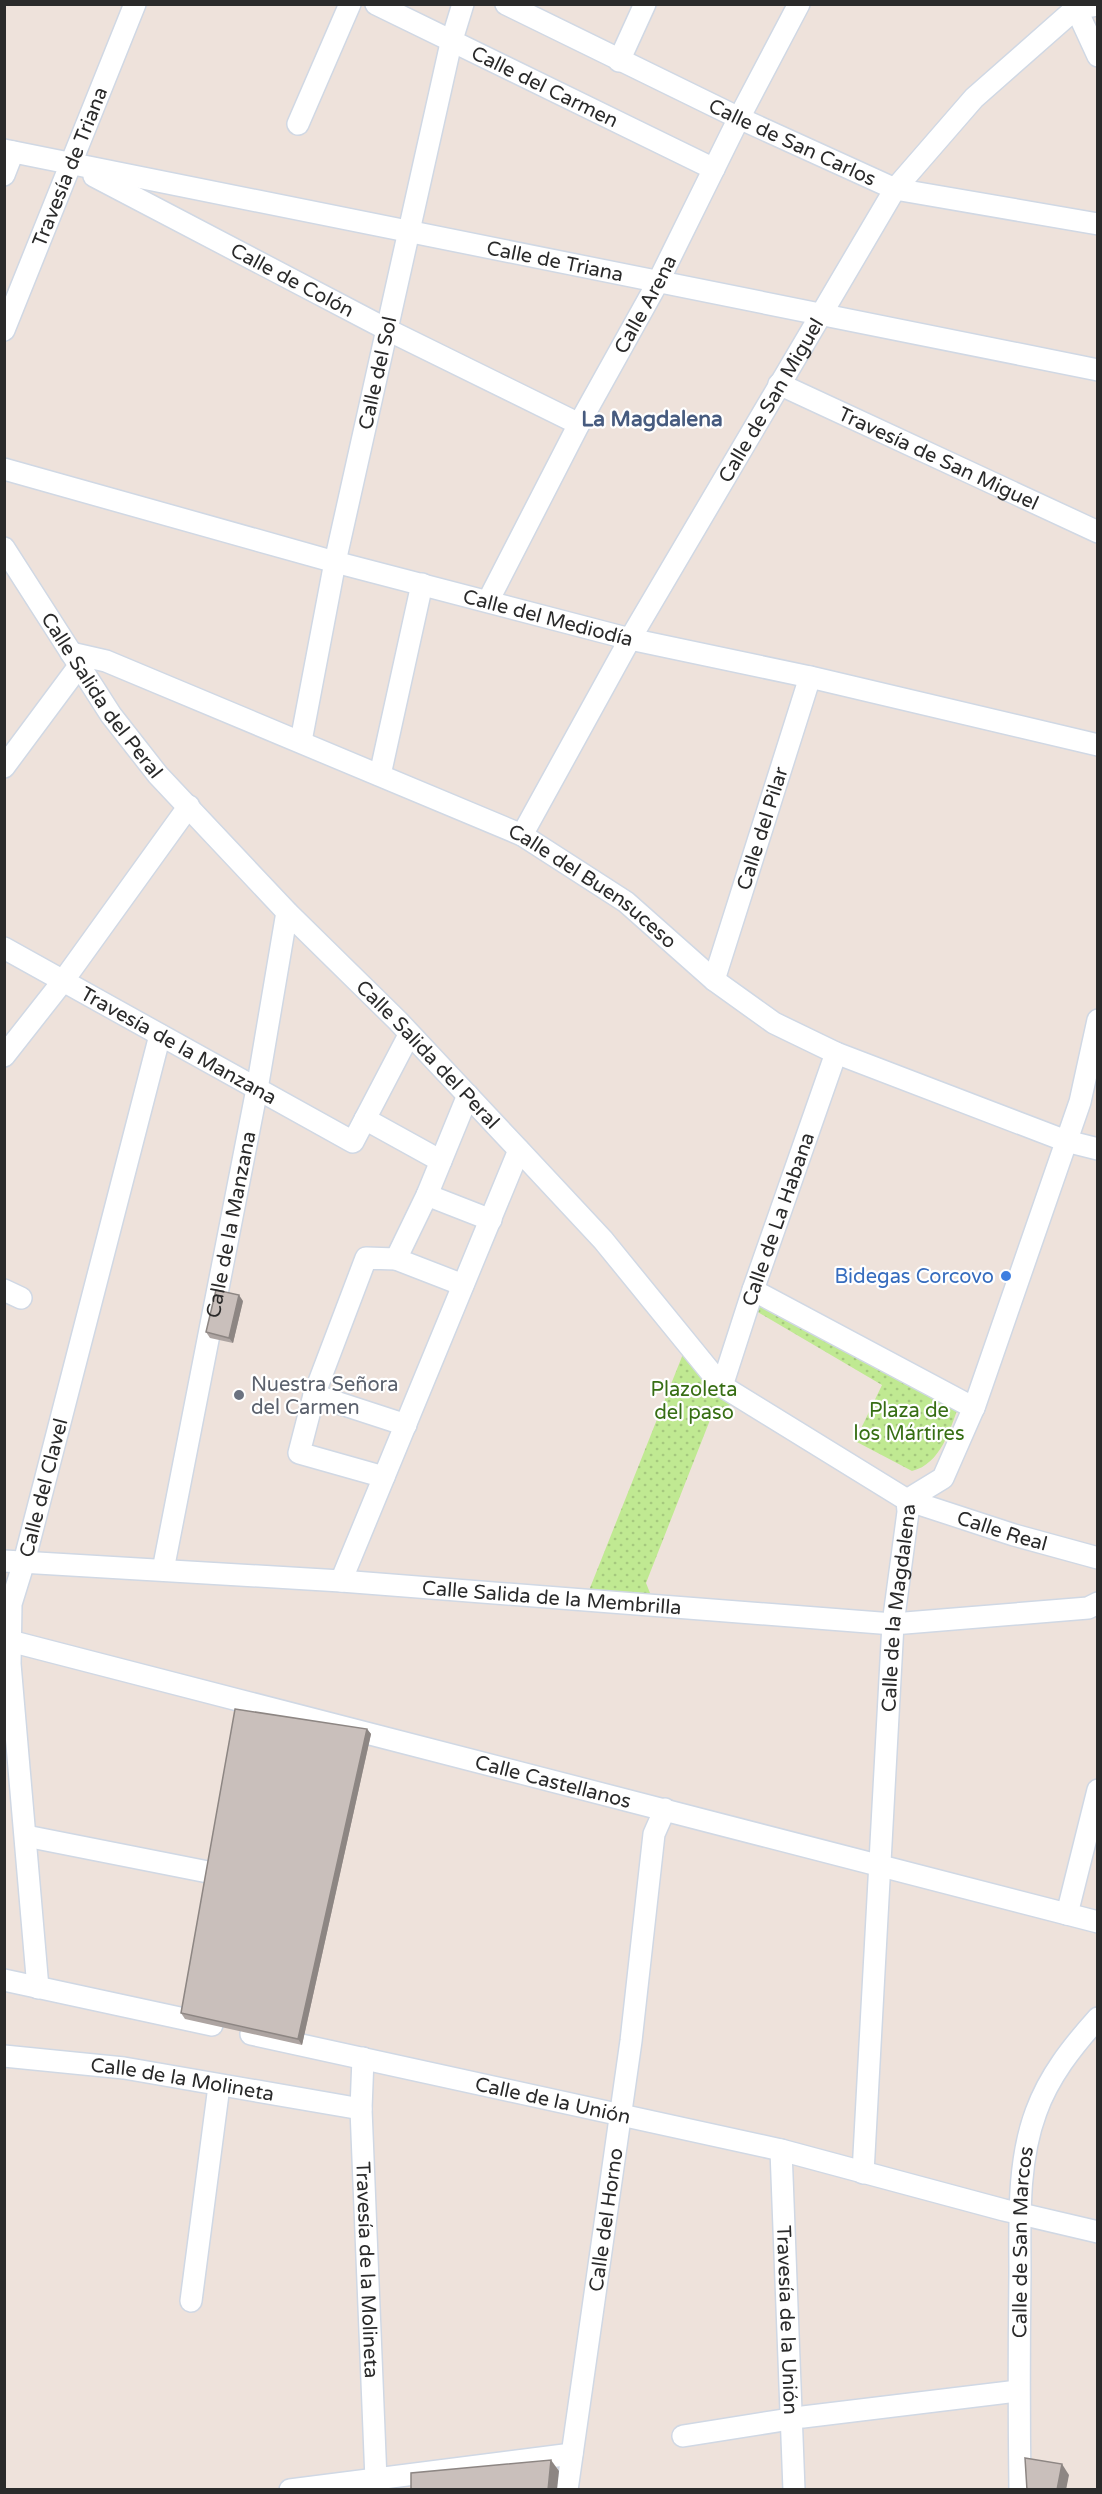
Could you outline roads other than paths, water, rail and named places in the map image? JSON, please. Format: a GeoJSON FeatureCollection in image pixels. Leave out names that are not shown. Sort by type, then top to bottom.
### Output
{"type":"FeatureCollection","features":[{"type":"Feature","properties":{"kind":"street","name":"Travesía de Triana"},"geometry":{"type":"LineString","coordinates":[[4,330],[135,4]]}},
{"type":"Feature","properties":{"kind":"street"},"geometry":{"type":"LineString","coordinates":[[298,124],[350,4]]}},
{"type":"Feature","properties":{"kind":"street","name":"Calle del Carmen"},"geometry":{"type":"LineString","coordinates":[[376,4],[451,43],[714,169]]}},
{"type":"Feature","properties":{"kind":"street","name":"Calle del Sol"},"geometry":{"type":"LineString","coordinates":[[301,741],[336,562],[411,232],[451,43],[463,4]]}},
{"type":"Feature","properties":{"kind":"street","name":"Calle de San Carlos"},"geometry":{"type":"LineString","coordinates":[[506,4],[619,61],[895,189],[1098,224]]}},
{"type":"Feature","properties":{"kind":"street"},"geometry":{"type":"LineString","coordinates":[[619,61],[645,4]]}},
{"type":"Feature","properties":{"kind":"street","name":"Calle Arena"},"geometry":{"type":"LineString","coordinates":[[488,601],[579,424],[658,282],[739,118],[799,4]]}},
{"type":"Feature","properties":{"kind":"street"},"geometry":{"type":"LineString","coordinates":[[1098,5],[1074,7],[1098,56]]}},
{"type":"Feature","properties":{"kind":"street","name":"Calle de San Miguel"},"geometry":{"type":"LineString","coordinates":[[522,835],[630,639],[895,189],[974,98],[1074,7]]}},
{"type":"Feature","properties":{"kind":"street","name":"Calle de Triana"},"geometry":{"type":"LineString","coordinates":[[4,175],[9,151],[1098,369]]}},
{"type":"Feature","properties":{"kind":"street","name":"Calle de Colón"},"geometry":{"type":"LineString","coordinates":[[72,164],[388,330],[579,424]]}},
{"type":"Feature","properties":{"kind":"street","name":"Travesía de San Miguel"},"geometry":{"type":"LineString","coordinates":[[779,384],[1098,532]]}},
{"type":"Feature","properties":{"kind":"street","name":"Calle del Mediodía"},"geometry":{"type":"LineString","coordinates":[[4,469],[336,562],[630,639],[810,677],[1098,745]]}},
{"type":"Feature","properties":{"kind":"street","name":"Calle Salida del Peral"},"geometry":{"type":"LineString","coordinates":[[4,549],[111,715],[158,775],[287,912],[468,1095],[603,1240],[722,1386],[907,1500]]}},
{"type":"Feature","properties":{"kind":"street"},"geometry":{"type":"LineString","coordinates":[[380,775],[422,584]]}},
{"type":"Feature","properties":{"kind":"street"},"geometry":{"type":"LineString","coordinates":[[4,767],[75,660]]}},
{"type":"Feature","properties":{"kind":"street","name":"Calle del Buensuceso"},"geometry":{"type":"LineString","coordinates":[[75,660],[106,661],[522,835],[626,902],[714,980],[774,1023],[836,1053],[1066,1141],[1098,1149]]}},
{"type":"Feature","properties":{"kind":"street","name":"Calle del Pilar"},"geometry":{"type":"LineString","coordinates":[[714,980],[810,677]]}},
{"type":"Feature","properties":{"kind":"street"},"geometry":{"type":"LineString","coordinates":[[4,1056],[63,981],[189,806]]}},
{"type":"Feature","properties":{"kind":"street","name":"Calle de la Manzana"},"geometry":{"type":"LineString","coordinates":[[162,1570],[257,1089],[287,912]]}},
{"type":"Feature","properties":{"kind":"street","name":"Travesía de la Manzana"},"geometry":{"type":"LineString","coordinates":[[4,948],[353,1142],[365,1119]]}},
{"type":"Feature","properties":{"kind":"street","name":"Calle de la Magdalena"},"geometry":{"type":"LineString","coordinates":[[863,2173],[893,1624],[908,1512],[907,1500],[943,1478],[974,1408],[1080,1102],[1098,1020]]}},
{"type":"Feature","properties":{"kind":"street","name":"Calle del Clavel"},"geometry":{"type":"LineString","coordinates":[[38,1988],[10,1664],[14,1562],[160,1035]]}},
{"type":"Feature","properties":{"kind":"street"},"geometry":{"type":"LineString","coordinates":[[409,1035],[365,1119],[441,1161]]}},
{"type":"Feature","properties":{"kind":"street","name":"Calle de La Habana"},"geometry":{"type":"LineString","coordinates":[[722,1386],[836,1053]]}},
{"type":"Feature","properties":{"kind":"street"},"geometry":{"type":"LineString","coordinates":[[396,1259],[427,1195],[468,1095]]}},
{"type":"Feature","properties":{"kind":"street"},"geometry":{"type":"LineString","coordinates":[[341,1581],[519,1150]]}},
{"type":"Feature","properties":{"kind":"street"},"geometry":{"type":"LineString","coordinates":[[427,1195],[491,1220]]}},
{"type":"Feature","properties":{"kind":"street"},"geometry":{"type":"LineString","coordinates":[[384,1477],[299,1453],[314,1395],[366,1258],[396,1259],[464,1285]]}},
{"type":"Feature","properties":{"kind":"street"},"geometry":{"type":"LineString","coordinates":[[753,1290],[974,1408]]}},
{"type":"Feature","properties":{"kind":"street"},"geometry":{"type":"LineString","coordinates":[[314,1395],[406,1425]]}},
{"type":"Feature","properties":{"kind":"street","name":"Calle Real"},"geometry":{"type":"LineString","coordinates":[[907,1500],[1014,1535],[1098,1558]]}},
{"type":"Feature","properties":{"kind":"street","name":"Calle Salida de la Membrilla"},"geometry":{"type":"LineString","coordinates":[[14,1562],[341,1581],[893,1624],[1088,1608],[1098,1603]]}},
{"type":"Feature","properties":{"kind":"street","name":"Calle Castellanos"},"geometry":{"type":"LineString","coordinates":[[10,1641],[1098,1922]]}},
{"type":"Feature","properties":{"kind":"street"},"geometry":{"type":"LineString","coordinates":[[237,1724],[243,1701]]}},
{"type":"Feature","properties":{"kind":"street"},"geometry":{"type":"LineString","coordinates":[[1067,1914],[1098,1790]]}},
{"type":"Feature","properties":{"kind":"street","name":"Calle del Horno"},"geometry":{"type":"LineString","coordinates":[[567,2490],[620,2115],[654,1834],[665,1809]]}},
{"type":"Feature","properties":{"kind":"street"},"geometry":{"type":"LineString","coordinates":[[26,1836],[208,1872]]}},
{"type":"Feature","properties":{"kind":"street"},"geometry":{"type":"LineString","coordinates":[[205,1895],[212,1851]]}},
{"type":"Feature","properties":{"kind":"street","name":"Calle de la Unión"},"geometry":{"type":"LineString","coordinates":[[4,1980],[781,2150],[1020,2214],[1098,2232]]}},
{"type":"Feature","properties":{"kind":"street"},"geometry":{"type":"LineString","coordinates":[[185,2019],[189,1996]]}},
{"type":"Feature","properties":{"kind":"street","name":"Calle de San Marcos"},"geometry":{"type":"LineString","coordinates":[[1020,2490],[1018,2391],[1020,2214],[1024,2154],[1035,2114],[1048,2084],[1098,2018]]}},
{"type":"Feature","properties":{"kind":"street","name":"Calle de la Molineta"},"geometry":{"type":"LineString","coordinates":[[4,2056],[124,2068],[361,2109]]}},
{"type":"Feature","properties":{"kind":"street","name":"Travesía de la Molineta"},"geometry":{"type":"LineString","coordinates":[[363,2058],[361,2109],[376,2480]]}},
{"type":"Feature","properties":{"kind":"street"},"geometry":{"type":"LineString","coordinates":[[191,2301],[219,2086]]}},
{"type":"Feature","properties":{"kind":"street","name":"Travesía de la Unión"},"geometry":{"type":"LineString","coordinates":[[781,2150],[794,2490]]}},
{"type":"Feature","properties":{"kind":"street"},"geometry":{"type":"LineString","coordinates":[[683,2436],[1018,2391]]}},
{"type":"Feature","properties":{"kind":"street"},"geometry":{"type":"LineString","coordinates":[[290,2490],[572,2454]]}},
{"type":"Feature","properties":{"kind":"place","name":"Bidegas Corcovo"},"geometry":{"type":"Point","coordinates":[1006,1276]}},
{"type":"Feature","properties":{"kind":"place","name":"Nuestra Señora del Carmen"},"geometry":{"type":"Point","coordinates":[239,1395]}},
{"type":"Feature","properties":{"kind":"district","name":"La Magdalena"},"geometry":{"type":"Point","coordinates":[652,419]}},
{"type":"Feature","properties":{"kind":"park label","name":"Plazoleta del paso"},"geometry":{"type":"Point","coordinates":[694,1400]}},
{"type":"Feature","properties":{"kind":"park label","name":"Plaza de los Mártires"},"geometry":{"type":"Point","coordinates":[909,1422]}}]}
